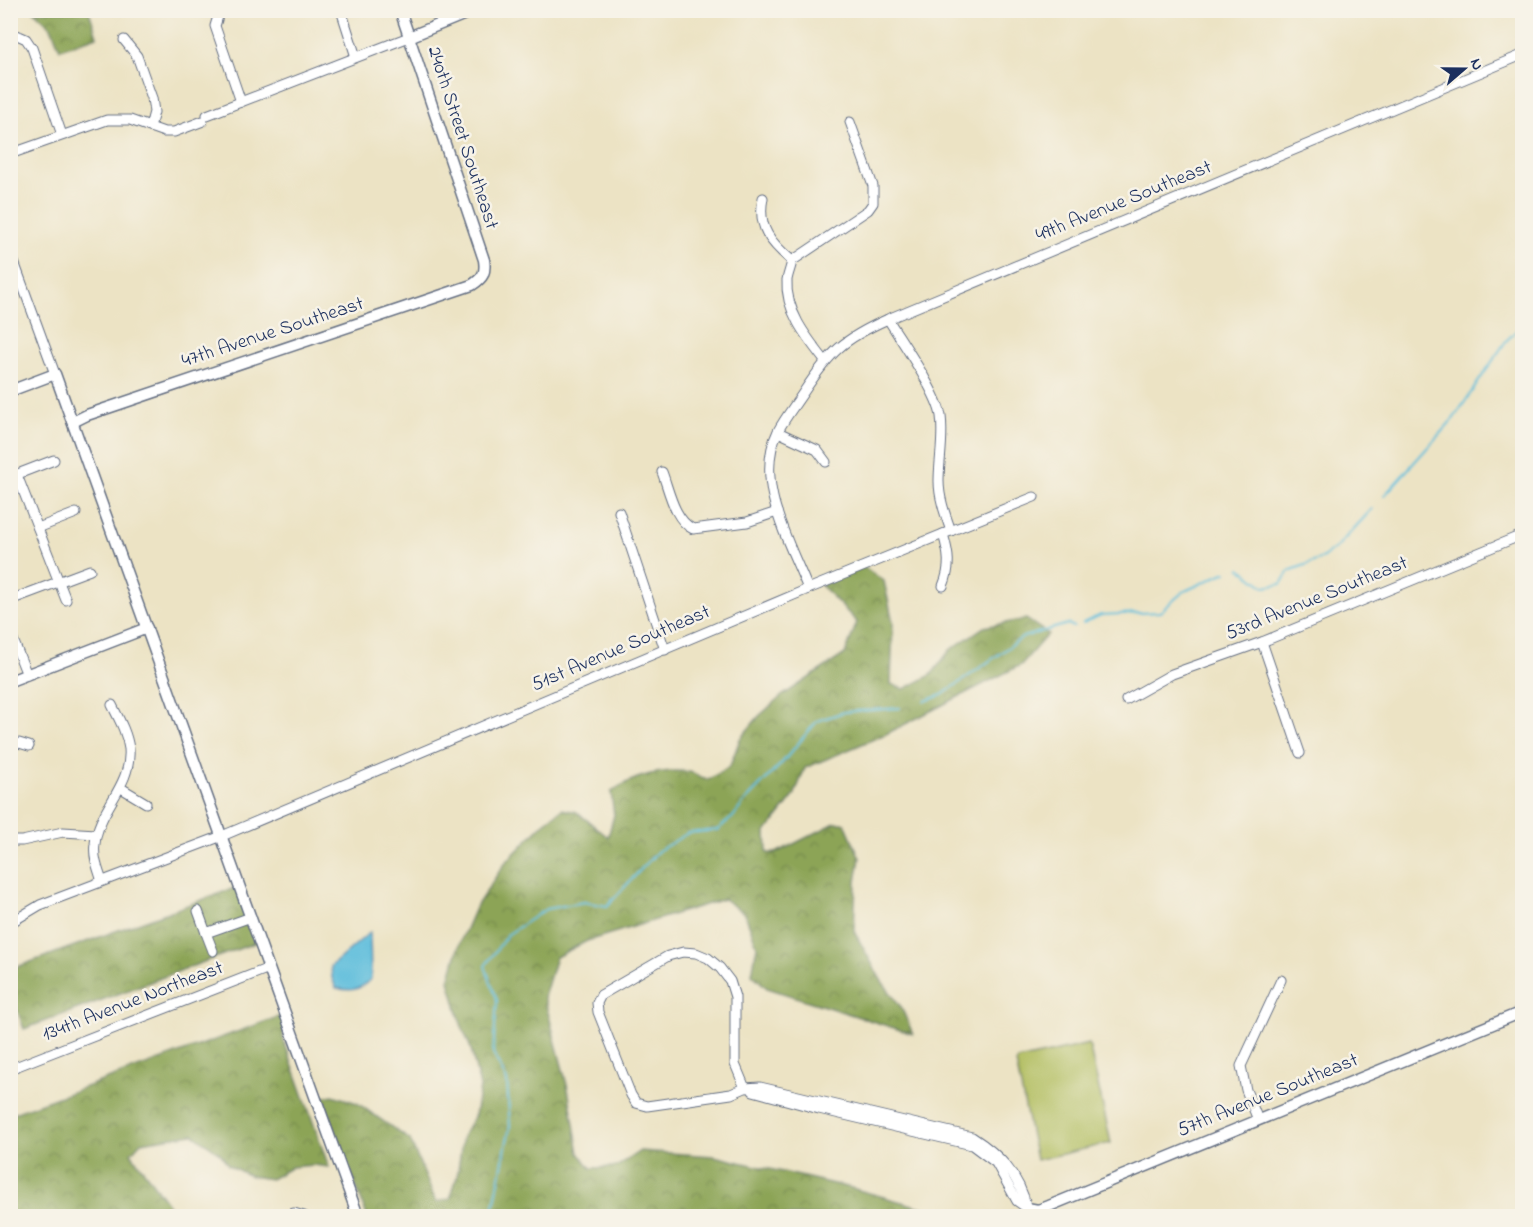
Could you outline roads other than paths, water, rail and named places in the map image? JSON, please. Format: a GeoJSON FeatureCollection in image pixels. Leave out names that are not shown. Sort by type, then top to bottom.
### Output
{"type":"FeatureCollection","features":[{"type":"Feature","properties":{"kind":"street"},"geometry":{"type":"LineString","coordinates":[[341,10],[356,57]]}},
{"type":"Feature","properties":{"kind":"street","name":"240th Street Southeast"},"geometry":{"type":"LineString","coordinates":[[400,10],[484,260],[486,270],[483,277]]}},
{"type":"Feature","properties":{"kind":"street"},"geometry":{"type":"LineString","coordinates":[[10,154],[107,120],[130,120],[164,132],[174,132],[241,102],[409,38],[475,10]]}},
{"type":"Feature","properties":{"kind":"street"},"geometry":{"type":"LineString","coordinates":[[218,13],[215,27],[241,102]]}},
{"type":"Feature","properties":{"kind":"street"},"geometry":{"type":"LineString","coordinates":[[10,38],[17,35],[26,39],[32,48],[62,135]]}},
{"type":"Feature","properties":{"kind":"street"},"geometry":{"type":"LineString","coordinates":[[124,40],[136,56],[152,98],[154,112],[150,127]]}},
{"type":"Feature","properties":{"kind":"street","name":"49th Avenue Southeast"},"geometry":{"type":"LineString","coordinates":[[778,432],[825,361],[844,342],[862,331],[1522,55]]}},
{"type":"Feature","properties":{"kind":"street"},"geometry":{"type":"LineString","coordinates":[[825,361],[801,330],[792,311],[787,279],[792,261],[868,210],[873,203],[873,186],[850,122]]}},
{"type":"Feature","properties":{"kind":"street"},"geometry":{"type":"LineString","coordinates":[[763,198],[760,212],[765,231],[773,245],[792,261]]}},
{"type":"Feature","properties":{"kind":"street"},"geometry":{"type":"LineString","coordinates":[[10,250],[358,1216]]}},
{"type":"Feature","properties":{"kind":"street","name":"47th Avenue Southeast"},"geometry":{"type":"LineString","coordinates":[[73,422],[181,382],[472,285],[483,277]]}},
{"type":"Feature","properties":{"kind":"street"},"geometry":{"type":"LineString","coordinates":[[888,319],[926,382],[941,414],[939,482],[947,532],[949,573],[943,586]]}},
{"type":"Feature","properties":{"kind":"street"},"geometry":{"type":"LineString","coordinates":[[10,391],[55,374]]}},
{"type":"Feature","properties":{"kind":"street"},"geometry":{"type":"LineString","coordinates":[[808,589],[777,512],[770,474],[778,432],[817,450],[826,462]]}},
{"type":"Feature","properties":{"kind":"street"},"geometry":{"type":"LineString","coordinates":[[54,460],[14,476],[38,528],[66,600]]}},
{"type":"Feature","properties":{"kind":"street"},"geometry":{"type":"LineString","coordinates":[[662,472],[680,518],[693,529],[747,522],[777,512]]}},
{"type":"Feature","properties":{"kind":"street","name":"51st Avenue Southeast"},"geometry":{"type":"LineString","coordinates":[[10,923],[40,905],[222,836],[808,589],[1034,497]]}},
{"type":"Feature","properties":{"kind":"street"},"geometry":{"type":"LineString","coordinates":[[619,512],[665,650]]}},
{"type":"Feature","properties":{"kind":"street"},"geometry":{"type":"LineString","coordinates":[[38,528],[76,513]]}},
{"type":"Feature","properties":{"kind":"street","name":"53rd Avenue Southeast"},"geometry":{"type":"LineString","coordinates":[[1126,700],[1172,674],[1262,642],[1522,535]]}},
{"type":"Feature","properties":{"kind":"street"},"geometry":{"type":"LineString","coordinates":[[10,600],[90,570]]}},
{"type":"Feature","properties":{"kind":"street"},"geometry":{"type":"LineString","coordinates":[[10,681],[147,628]]}},
{"type":"Feature","properties":{"kind":"street"},"geometry":{"type":"LineString","coordinates":[[10,632],[27,675]]}},
{"type":"Feature","properties":{"kind":"street"},"geometry":{"type":"LineString","coordinates":[[1262,642],[1300,753]]}},
{"type":"Feature","properties":{"kind":"street"},"geometry":{"type":"LineString","coordinates":[[102,881],[95,855],[96,834],[128,772],[129,751],[122,724],[112,705]]}},
{"type":"Feature","properties":{"kind":"street"},"geometry":{"type":"LineString","coordinates":[[10,747],[19,743],[29,746]]}},
{"type":"Feature","properties":{"kind":"street"},"geometry":{"type":"LineString","coordinates":[[121,788],[146,803]]}},
{"type":"Feature","properties":{"kind":"street"},"geometry":{"type":"LineString","coordinates":[[10,841],[22,841],[63,832],[96,834]]}},
{"type":"Feature","properties":{"kind":"street"},"geometry":{"type":"LineString","coordinates":[[198,910],[213,951]]}},
{"type":"Feature","properties":{"kind":"street"},"geometry":{"type":"LineString","coordinates":[[207,933],[251,916]]}},
{"type":"Feature","properties":{"kind":"street","name":"57th Avenue Southeast"},"geometry":{"type":"LineString","coordinates":[[745,1088],[735,1064],[735,997],[730,981],[708,958],[696,953],[682,952],[668,956],[601,995],[597,1003],[598,1012],[636,1103],[647,1106],[666,1104],[760,1087],[827,1107],[895,1123],[972,1137],[995,1152],[1012,1173],[1027,1208],[1051,1211],[1258,1120],[1522,1012]]}},
{"type":"Feature","properties":{"kind":"street","name":"134th Avenue Northeast"},"geometry":{"type":"LineString","coordinates":[[10,1069],[269,968]]}},
{"type":"Feature","properties":{"kind":"street"},"geometry":{"type":"LineString","coordinates":[[1258,1120],[1246,1090],[1241,1066],[1281,980]]}},
{"type":"Feature","properties":{"kind":"street"},"geometry":{"type":"LineString","coordinates":[[286,1216],[294,1213],[304,1216]]}},
{"type":"Feature","properties":{"kind":"water"},"geometry":{"type":"Polygon","coordinates":[[[370,932],[371,979],[355,989],[336,988],[331,966],[370,932]]]}},
{"type":"Feature","properties":{"kind":"waterway"},"geometry":{"type":"LineString","coordinates":[[1384,496],[1454,418],[1506,341],[1522,325]]}},
{"type":"Feature","properties":{"kind":"waterway"},"geometry":{"type":"LineString","coordinates":[[1240,568],[1265,587],[1281,584],[1289,571],[1319,560],[1337,547],[1372,509]]}},
{"type":"Feature","properties":{"kind":"waterway"},"geometry":{"type":"LineString","coordinates":[[1083,623],[1101,615],[1160,612],[1183,592],[1226,572]]}},
{"type":"Feature","properties":{"kind":"waterway"},"geometry":{"type":"LineString","coordinates":[[925,701],[942,695],[1023,637],[1068,624],[1074,627]]}},
{"type":"Feature","properties":{"kind":"waterway"},"geometry":{"type":"LineString","coordinates":[[492,1216],[510,1126],[507,1081],[493,1053],[497,1000],[485,966],[507,935],[546,909],[584,902],[607,906],[658,851],[688,833],[717,830],[733,817],[817,721],[844,712],[900,708]]}}]}
